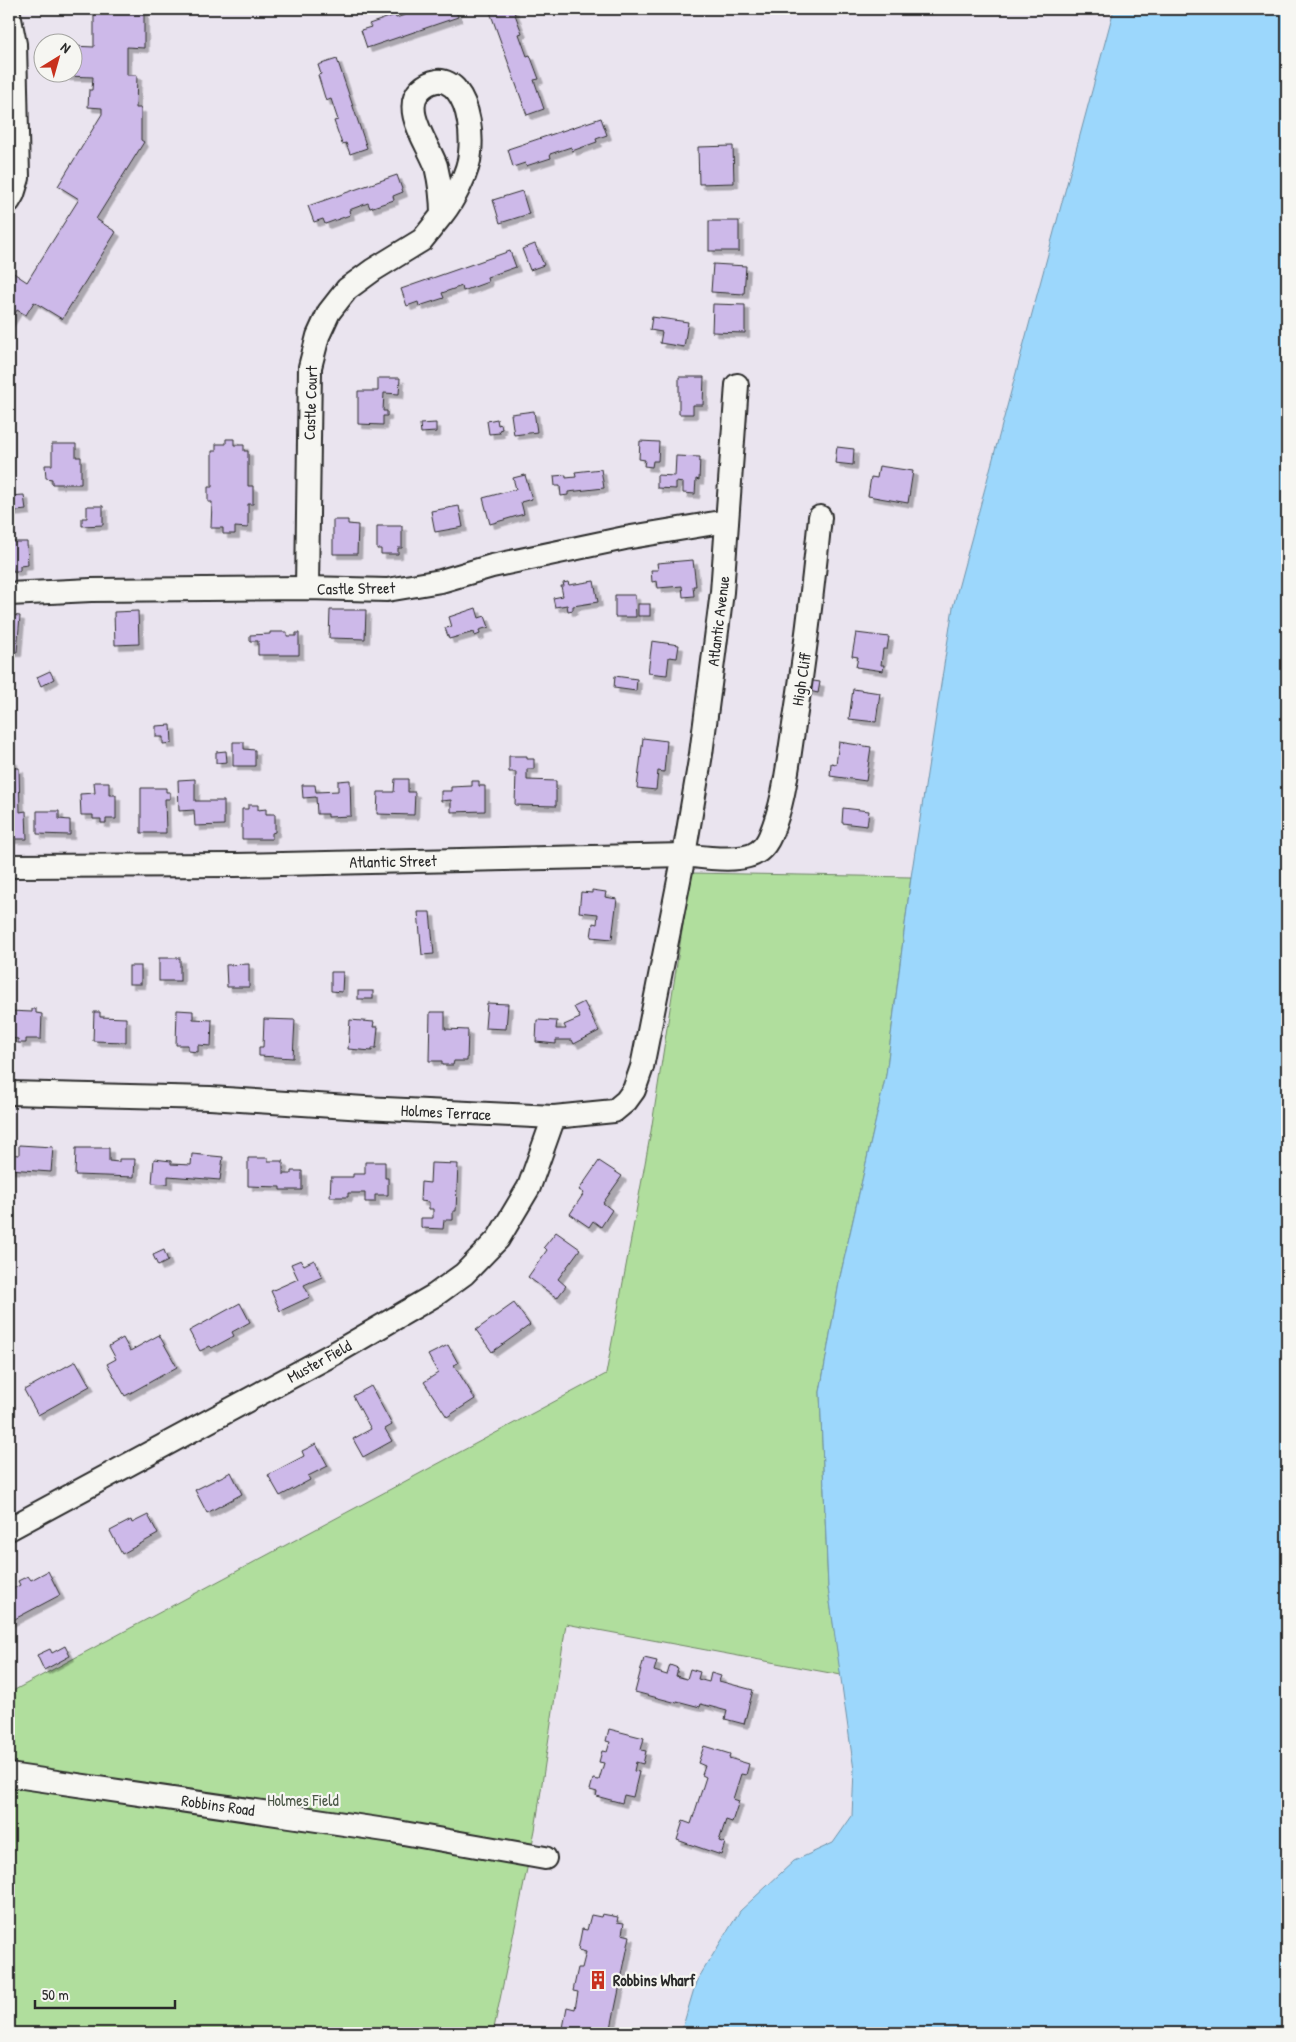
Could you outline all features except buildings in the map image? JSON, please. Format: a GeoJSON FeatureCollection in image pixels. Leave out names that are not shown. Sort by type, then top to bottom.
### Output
{"type":"FeatureCollection","features":[{"type":"Feature","properties":{"kind":"street"},"geometry":{"type":"LineString","coordinates":[[9,14],[15,44],[18,178],[9,201]]}},
{"type":"Feature","properties":{"kind":"street","name":"Castle Court"},"geometry":{"type":"LineString","coordinates":[[308,588],[310,367],[318,336],[329,312],[347,289],[422,240],[448,208],[462,181],[470,154],[469,125],[464,104],[457,90],[443,81],[436,81],[421,88],[412,104],[422,136],[435,164],[441,188],[442,215]]}},
{"type":"Feature","properties":{"kind":"street","name":"Atlantic Avenue"},"geometry":{"type":"LineString","coordinates":[[684,855],[701,754],[719,619],[737,386]]}},
{"type":"Feature","properties":{"kind":"street","name":"High Cliff"},"geometry":{"type":"LineString","coordinates":[[770,838],[788,766],[810,622],[820,517]]}},
{"type":"Feature","properties":{"kind":"street","name":"Castle Street"},"geometry":{"type":"LineString","coordinates":[[9,594],[91,590],[308,588],[387,590],[441,581],[492,566],[625,538],[727,521]]}},
{"type":"Feature","properties":{"kind":"street","name":"Atlantic Street"},"geometry":{"type":"LineString","coordinates":[[9,866],[236,865],[684,855],[718,859],[738,858],[758,852],[770,838]]}},
{"type":"Feature","properties":{"kind":"street","name":"Holmes Terrace"},"geometry":{"type":"LineString","coordinates":[[9,1093],[210,1098],[554,1117],[614,1111],[626,1101],[634,1090],[642,1067],[684,855]]}},
{"type":"Feature","properties":{"kind":"street","name":"Muster Field"},"geometry":{"type":"LineString","coordinates":[[9,1530],[338,1352],[435,1295],[464,1274],[498,1239],[529,1187],[554,1117]]}},
{"type":"Feature","properties":{"kind":"street","name":"Robbins Road"},"geometry":{"type":"LineString","coordinates":[[9,1774],[383,1830],[545,1858]]}},
{"type":"Feature","properties":{"kind":"green space","name":"Holmes Field"},"geometry":{"type":"Polygon","coordinates":[[[691,873],[911,877],[886,1075],[840,1277],[820,1392],[828,1588],[841,1675],[566,1624],[535,1830],[493,2033],[9,2033],[9,1693],[606,1374],[651,1131],[691,873]]]}},
{"type":"Feature","properties":{"kind":"water"},"geometry":{"type":"Polygon","coordinates":[[[1114,9],[1287,9],[1287,2033],[681,2033],[696,1982],[740,1911],[794,1861],[833,1843],[852,1816],[854,1770],[828,1588],[820,1392],[840,1277],[886,1075],[911,877],[953,607],[1114,9]]]}},
{"type":"Feature","properties":{"kind":"place","name":"Robbins Wharf"},"geometry":{"type":"Point","coordinates":[598,1980]}}]}
